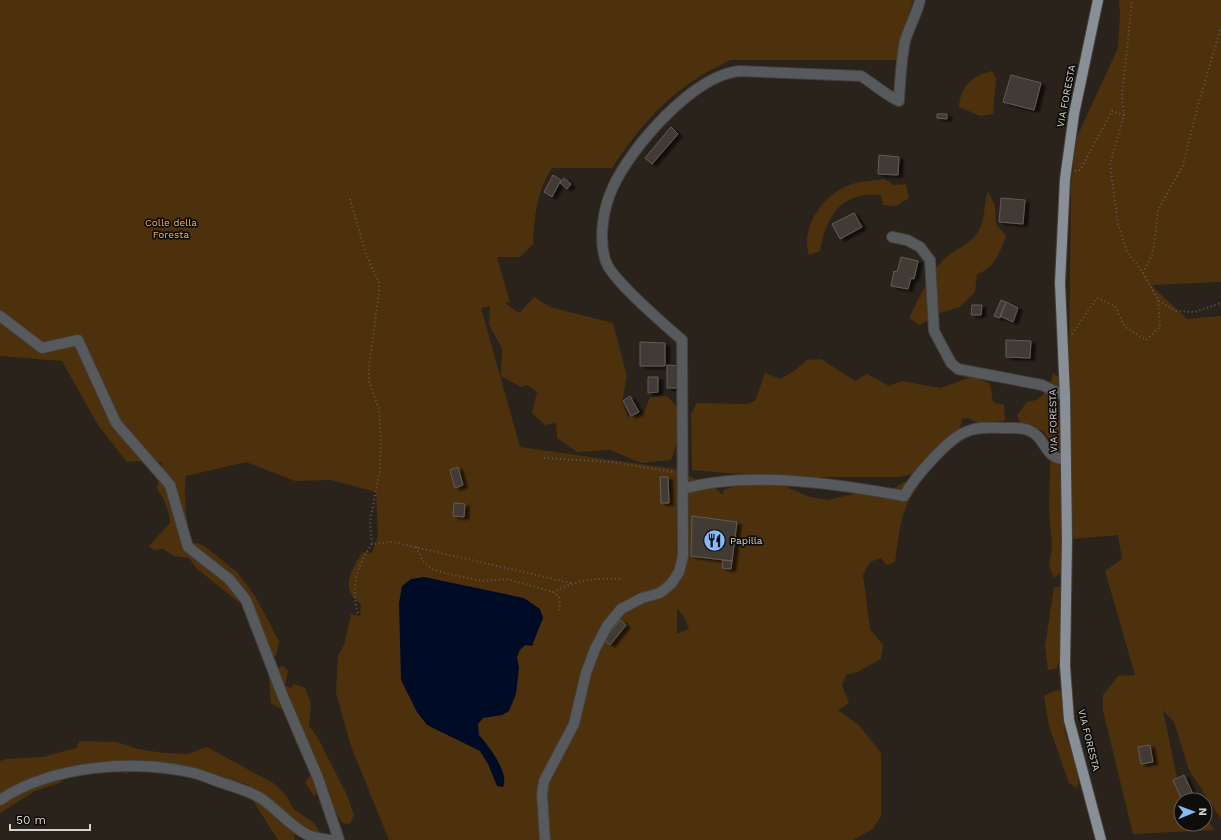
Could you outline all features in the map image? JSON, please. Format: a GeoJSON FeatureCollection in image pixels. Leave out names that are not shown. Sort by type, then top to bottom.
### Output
{"type":"FeatureCollection","features":[{"type":"Feature","properties":{"kind":"main road","name":"VIA FORESTA"},"geometry":{"type":"LineString","coordinates":[[1098,0],[1074,114],[1066,171],[1060,283],[1066,459],[1067,540],[1065,666],[1069,720],[1101,840]]}},
{"type":"Feature","properties":{"kind":"street"},"geometry":{"type":"LineString","coordinates":[[545,840],[542,794],[544,781],[574,724],[586,673],[595,649],[608,626],[621,609],[642,598],[660,593],[671,584],[679,572],[683,556],[682,340],[618,279],[607,263],[603,247],[604,216],[612,188],[648,134],[676,106],[708,83],[728,72],[739,71],[860,76],[874,83],[886,95],[899,101],[901,63],[906,40],[916,16],[920,0]]}},
{"type":"Feature","properties":{"kind":"street"},"geometry":{"type":"LineString","coordinates":[[892,236],[907,240],[920,247],[930,260],[934,331],[958,369],[1042,385],[1064,396]]}},
{"type":"Feature","properties":{"kind":"street"},"geometry":{"type":"LineString","coordinates":[[0,316],[42,348],[78,340],[116,423],[170,485],[188,547],[229,579],[246,600],[282,694],[318,778],[339,840]]}},
{"type":"Feature","properties":{"kind":"street"},"geometry":{"type":"LineString","coordinates":[[683,489],[716,482],[764,481],[846,486],[904,496],[917,477],[949,444],[962,433],[980,428],[1028,430],[1037,435],[1052,456],[1059,459],[1066,459]]}},
{"type":"Feature","properties":{"kind":"street"},"geometry":{"type":"LineString","coordinates":[[0,800],[13,791],[58,775],[86,769],[153,766],[195,773],[234,787],[262,799],[289,823],[308,836],[331,840]]}},
{"type":"Feature","properties":{"kind":"path"},"geometry":{"type":"LineString","coordinates":[[1062,349],[1097,298],[1115,306],[1125,327],[1146,340],[1160,327],[1158,300],[1143,273],[1127,252],[1118,224],[1110,164],[1124,115],[1122,97],[1132,0]]}},
{"type":"Feature","properties":{"kind":"path"},"geometry":{"type":"LineString","coordinates":[[1143,273],[1153,253],[1158,210],[1183,165],[1197,109],[1221,27]]}},
{"type":"Feature","properties":{"kind":"path"},"geometry":{"type":"LineString","coordinates":[[1066,171],[1080,170],[1112,111],[1124,115]]}},
{"type":"Feature","properties":{"kind":"path"},"geometry":{"type":"LineString","coordinates":[[350,199],[366,254],[379,288],[369,366],[369,381],[378,410],[381,438],[380,469],[370,522],[372,544],[365,553],[355,580],[354,600],[358,613]]}},
{"type":"Feature","properties":{"kind":"path"},"geometry":{"type":"LineString","coordinates":[[1158,300],[1175,311],[1195,312],[1221,303]]}},
{"type":"Feature","properties":{"kind":"path"},"geometry":{"type":"LineString","coordinates":[[544,458],[611,462],[674,473],[683,478]]}},
{"type":"Feature","properties":{"kind":"path"},"geometry":{"type":"LineString","coordinates":[[372,544],[393,542],[571,583]]}},
{"type":"Feature","properties":{"kind":"path"},"geometry":{"type":"LineString","coordinates":[[416,547],[423,561],[432,569],[482,581],[507,579],[553,592],[559,597],[559,612]]}},
{"type":"Feature","properties":{"kind":"path"},"geometry":{"type":"LineString","coordinates":[[553,592],[571,583],[592,578],[620,578]]}},
{"type":"Feature","properties":{"kind":"green space","name":"Colle della Foresta"},"geometry":{"type":"Polygon","coordinates":[[[0,0],[913,0],[897,60],[731,60],[711,70],[677,92],[649,119],[624,150],[612,168],[552,168],[543,186],[537,204],[533,244],[520,257],[497,257],[510,302],[505,303],[519,313],[534,297],[550,307],[613,323],[627,376],[622,402],[628,417],[644,413],[650,397],[667,396],[680,410],[680,435],[671,460],[641,463],[610,450],[577,452],[557,438],[556,423],[545,425],[532,413],[537,392],[527,385],[521,387],[501,376],[502,348],[489,325],[490,306],[481,308],[520,447],[675,469],[718,490],[722,495],[724,490],[744,483],[774,482],[810,497],[828,500],[861,492],[883,495],[904,482],[917,488],[911,496],[901,523],[895,562],[886,565],[881,558],[870,562],[863,575],[870,629],[883,645],[881,659],[857,672],[846,675],[842,685],[849,703],[838,710],[859,725],[881,753],[881,816],[873,829],[853,840],[389,840],[351,746],[336,693],[338,656],[344,645],[351,614],[360,616],[361,604],[350,592],[349,580],[361,554],[364,552],[372,553],[378,537],[376,492],[331,480],[295,481],[246,462],[186,476],[186,509],[192,542],[203,545],[238,573],[255,596],[279,641],[276,656],[267,658],[262,656],[241,604],[196,568],[189,558],[174,556],[163,549],[154,550],[149,546],[170,523],[166,504],[157,488],[162,463],[152,460],[127,462],[98,425],[62,361],[0,356],[0,0]],[[677,608],[677,634],[689,629],[684,617],[677,608]]]}},
{"type":"Feature","properties":{"kind":"green space"},"geometry":{"type":"Polygon","coordinates":[[[1119,0],[1221,0],[1221,282],[1151,285],[1187,319],[1221,316],[1221,819],[1213,807],[1213,792],[1203,792],[1189,770],[1174,722],[1163,710],[1177,778],[1173,780],[1178,792],[1173,792],[1174,832],[1133,834],[1103,711],[1103,695],[1118,676],[1135,675],[1105,571],[1122,559],[1118,535],[1072,539],[1069,372],[1071,182],[1077,137],[1118,48],[1120,15],[1119,0]]]}},
{"type":"Feature","properties":{"kind":"green space"},"geometry":{"type":"Polygon","coordinates":[[[992,71],[996,79],[993,114],[980,116],[959,107],[960,99],[965,87],[973,79],[992,71]]]}},
{"type":"Feature","properties":{"kind":"green space"},"geometry":{"type":"Polygon","coordinates":[[[884,179],[894,185],[906,184],[909,198],[896,206],[883,205],[881,195],[865,195],[855,197],[846,202],[833,214],[825,231],[820,251],[809,255],[807,245],[810,224],[815,214],[829,197],[851,184],[884,179]]]}},
{"type":"Feature","properties":{"kind":"green space"},"geometry":{"type":"Polygon","coordinates":[[[988,191],[995,206],[996,224],[1006,236],[996,260],[988,268],[977,274],[975,292],[960,307],[940,313],[920,325],[909,318],[920,295],[933,273],[944,259],[971,240],[978,232],[981,227],[988,191]]]}},
{"type":"Feature","properties":{"kind":"green space"},"geometry":{"type":"Polygon","coordinates":[[[821,359],[855,381],[867,374],[889,386],[902,381],[940,388],[974,376],[990,384],[993,402],[1004,405],[1005,421],[979,423],[968,418],[962,419],[960,428],[941,444],[917,473],[899,477],[818,477],[692,470],[691,414],[697,403],[747,404],[755,401],[765,373],[780,379],[794,371],[807,360],[821,359]]]}},
{"type":"Feature","properties":{"kind":"green space"},"geometry":{"type":"Polygon","coordinates":[[[1053,373],[1060,378],[1060,394],[1056,398],[1060,441],[1066,568],[1054,578],[1049,565],[1052,547],[1049,507],[1051,441],[1042,430],[1021,425],[1017,415],[1027,402],[1036,400],[1043,395],[1050,386],[1053,373]]]}},
{"type":"Feature","properties":{"kind":"green space"},"geometry":{"type":"Polygon","coordinates":[[[1054,587],[1063,587],[1064,628],[1060,640],[1061,653],[1057,668],[1048,670],[1045,647],[1054,587]]]}},
{"type":"Feature","properties":{"kind":"green space"},"geometry":{"type":"Polygon","coordinates":[[[283,666],[288,671],[285,686],[291,688],[294,684],[305,688],[311,704],[309,726],[318,738],[347,795],[354,815],[350,824],[342,823],[333,807],[328,793],[313,795],[305,782],[314,770],[309,750],[302,756],[292,734],[300,722],[289,713],[271,703],[269,677],[271,670],[283,666]]]}},
{"type":"Feature","properties":{"kind":"green space"},"geometry":{"type":"Polygon","coordinates":[[[1057,690],[1062,692],[1065,733],[1080,776],[1077,788],[1069,783],[1049,726],[1044,696],[1057,690]]]}},
{"type":"Feature","properties":{"kind":"green space"},"geometry":{"type":"Polygon","coordinates":[[[79,741],[117,742],[137,749],[164,753],[188,754],[207,747],[273,783],[286,795],[293,809],[313,822],[320,832],[316,840],[304,840],[298,832],[294,835],[295,840],[278,840],[252,799],[249,785],[190,767],[139,765],[126,774],[113,763],[103,761],[66,770],[60,783],[35,791],[0,813],[0,761],[7,759],[42,757],[77,748],[79,741]]]}},
{"type":"Feature","properties":{"kind":"water"},"geometry":{"type":"Polygon","coordinates":[[[424,577],[524,598],[540,609],[543,618],[532,646],[525,645],[520,650],[517,657],[519,668],[516,694],[509,711],[502,715],[483,718],[478,724],[479,735],[488,745],[501,767],[504,781],[503,787],[497,786],[488,764],[480,751],[427,725],[417,712],[401,680],[399,603],[402,586],[411,579],[424,577]]]}},
{"type":"Feature","properties":{"kind":"building"},"geometry":{"type":"Polygon","coordinates":[[[1011,75],[1041,83],[1034,110],[1003,102],[1011,75]]]}},
{"type":"Feature","properties":{"kind":"building"},"geometry":{"type":"Polygon","coordinates":[[[937,114],[947,114],[947,119],[937,118],[937,114]]]}},
{"type":"Feature","properties":{"kind":"building"},"geometry":{"type":"Polygon","coordinates":[[[671,127],[678,134],[652,164],[645,158],[671,127]]]}},
{"type":"Feature","properties":{"kind":"building"},"geometry":{"type":"Polygon","coordinates":[[[879,155],[899,157],[898,175],[878,174],[879,155]]]}},
{"type":"Feature","properties":{"kind":"building"},"geometry":{"type":"Polygon","coordinates":[[[553,175],[561,180],[552,197],[544,192],[553,175]]]}},
{"type":"Feature","properties":{"kind":"building"},"geometry":{"type":"Polygon","coordinates":[[[564,178],[571,184],[567,189],[560,183],[564,178]]]}},
{"type":"Feature","properties":{"kind":"building"},"geometry":{"type":"Polygon","coordinates":[[[1001,198],[1025,200],[1023,224],[999,222],[1001,198]]]}},
{"type":"Feature","properties":{"kind":"building"},"geometry":{"type":"Polygon","coordinates":[[[854,213],[862,227],[840,239],[832,224],[854,213]]]}},
{"type":"Feature","properties":{"kind":"building"},"geometry":{"type":"Polygon","coordinates":[[[901,257],[918,261],[914,279],[911,278],[908,289],[891,286],[894,271],[897,272],[901,257]]]}},
{"type":"Feature","properties":{"kind":"building"},"geometry":{"type":"Polygon","coordinates":[[[1001,300],[1006,302],[1000,318],[994,316],[1001,300]]]}},
{"type":"Feature","properties":{"kind":"building"},"geometry":{"type":"Polygon","coordinates":[[[1006,302],[1018,308],[1013,322],[1000,316],[1006,302]]]}},
{"type":"Feature","properties":{"kind":"building"},"geometry":{"type":"Polygon","coordinates":[[[972,305],[982,305],[981,315],[971,315],[972,305]]]}},
{"type":"Feature","properties":{"kind":"building"},"geometry":{"type":"Polygon","coordinates":[[[1006,340],[1031,341],[1030,358],[1006,357],[1006,340]]]}},
{"type":"Feature","properties":{"kind":"building"},"geometry":{"type":"Polygon","coordinates":[[[640,342],[665,343],[665,366],[640,366],[640,342]]]}},
{"type":"Feature","properties":{"kind":"building"},"geometry":{"type":"Polygon","coordinates":[[[667,365],[679,366],[679,388],[667,388],[667,365]]]}},
{"type":"Feature","properties":{"kind":"building"},"geometry":{"type":"Polygon","coordinates":[[[648,377],[658,377],[658,392],[648,393],[648,377]]]}},
{"type":"Feature","properties":{"kind":"building"},"geometry":{"type":"Polygon","coordinates":[[[630,396],[639,412],[631,416],[623,401],[630,396]]]}},
{"type":"Feature","properties":{"kind":"building"},"geometry":{"type":"Polygon","coordinates":[[[458,467],[463,485],[455,488],[450,470],[458,467]]]}},
{"type":"Feature","properties":{"kind":"building"},"geometry":{"type":"Polygon","coordinates":[[[660,477],[668,477],[669,503],[661,503],[660,477]]]}},
{"type":"Feature","properties":{"kind":"building"},"geometry":{"type":"Polygon","coordinates":[[[454,503],[465,504],[464,517],[453,516],[454,503]]]}},
{"type":"Feature","properties":{"kind":"building"},"geometry":{"type":"Polygon","coordinates":[[[692,516],[737,522],[732,561],[691,556],[692,516]]]}},
{"type":"Feature","properties":{"kind":"building"},"geometry":{"type":"Polygon","coordinates":[[[723,560],[732,561],[731,569],[722,568],[723,560]]]}},
{"type":"Feature","properties":{"kind":"building"},"geometry":{"type":"Polygon","coordinates":[[[620,620],[626,625],[610,645],[604,640],[620,620]]]}},
{"type":"Feature","properties":{"kind":"building"},"geometry":{"type":"Polygon","coordinates":[[[1150,745],[1153,762],[1141,764],[1138,747],[1150,745]]]}},
{"type":"Feature","properties":{"kind":"building"},"geometry":{"type":"Polygon","coordinates":[[[1184,775],[1192,792],[1178,792],[1173,780],[1184,775]]]}},
{"type":"Feature","properties":{"kind":"place","name":"Papilla"},"geometry":{"type":"Point","coordinates":[715,540]}}]}
